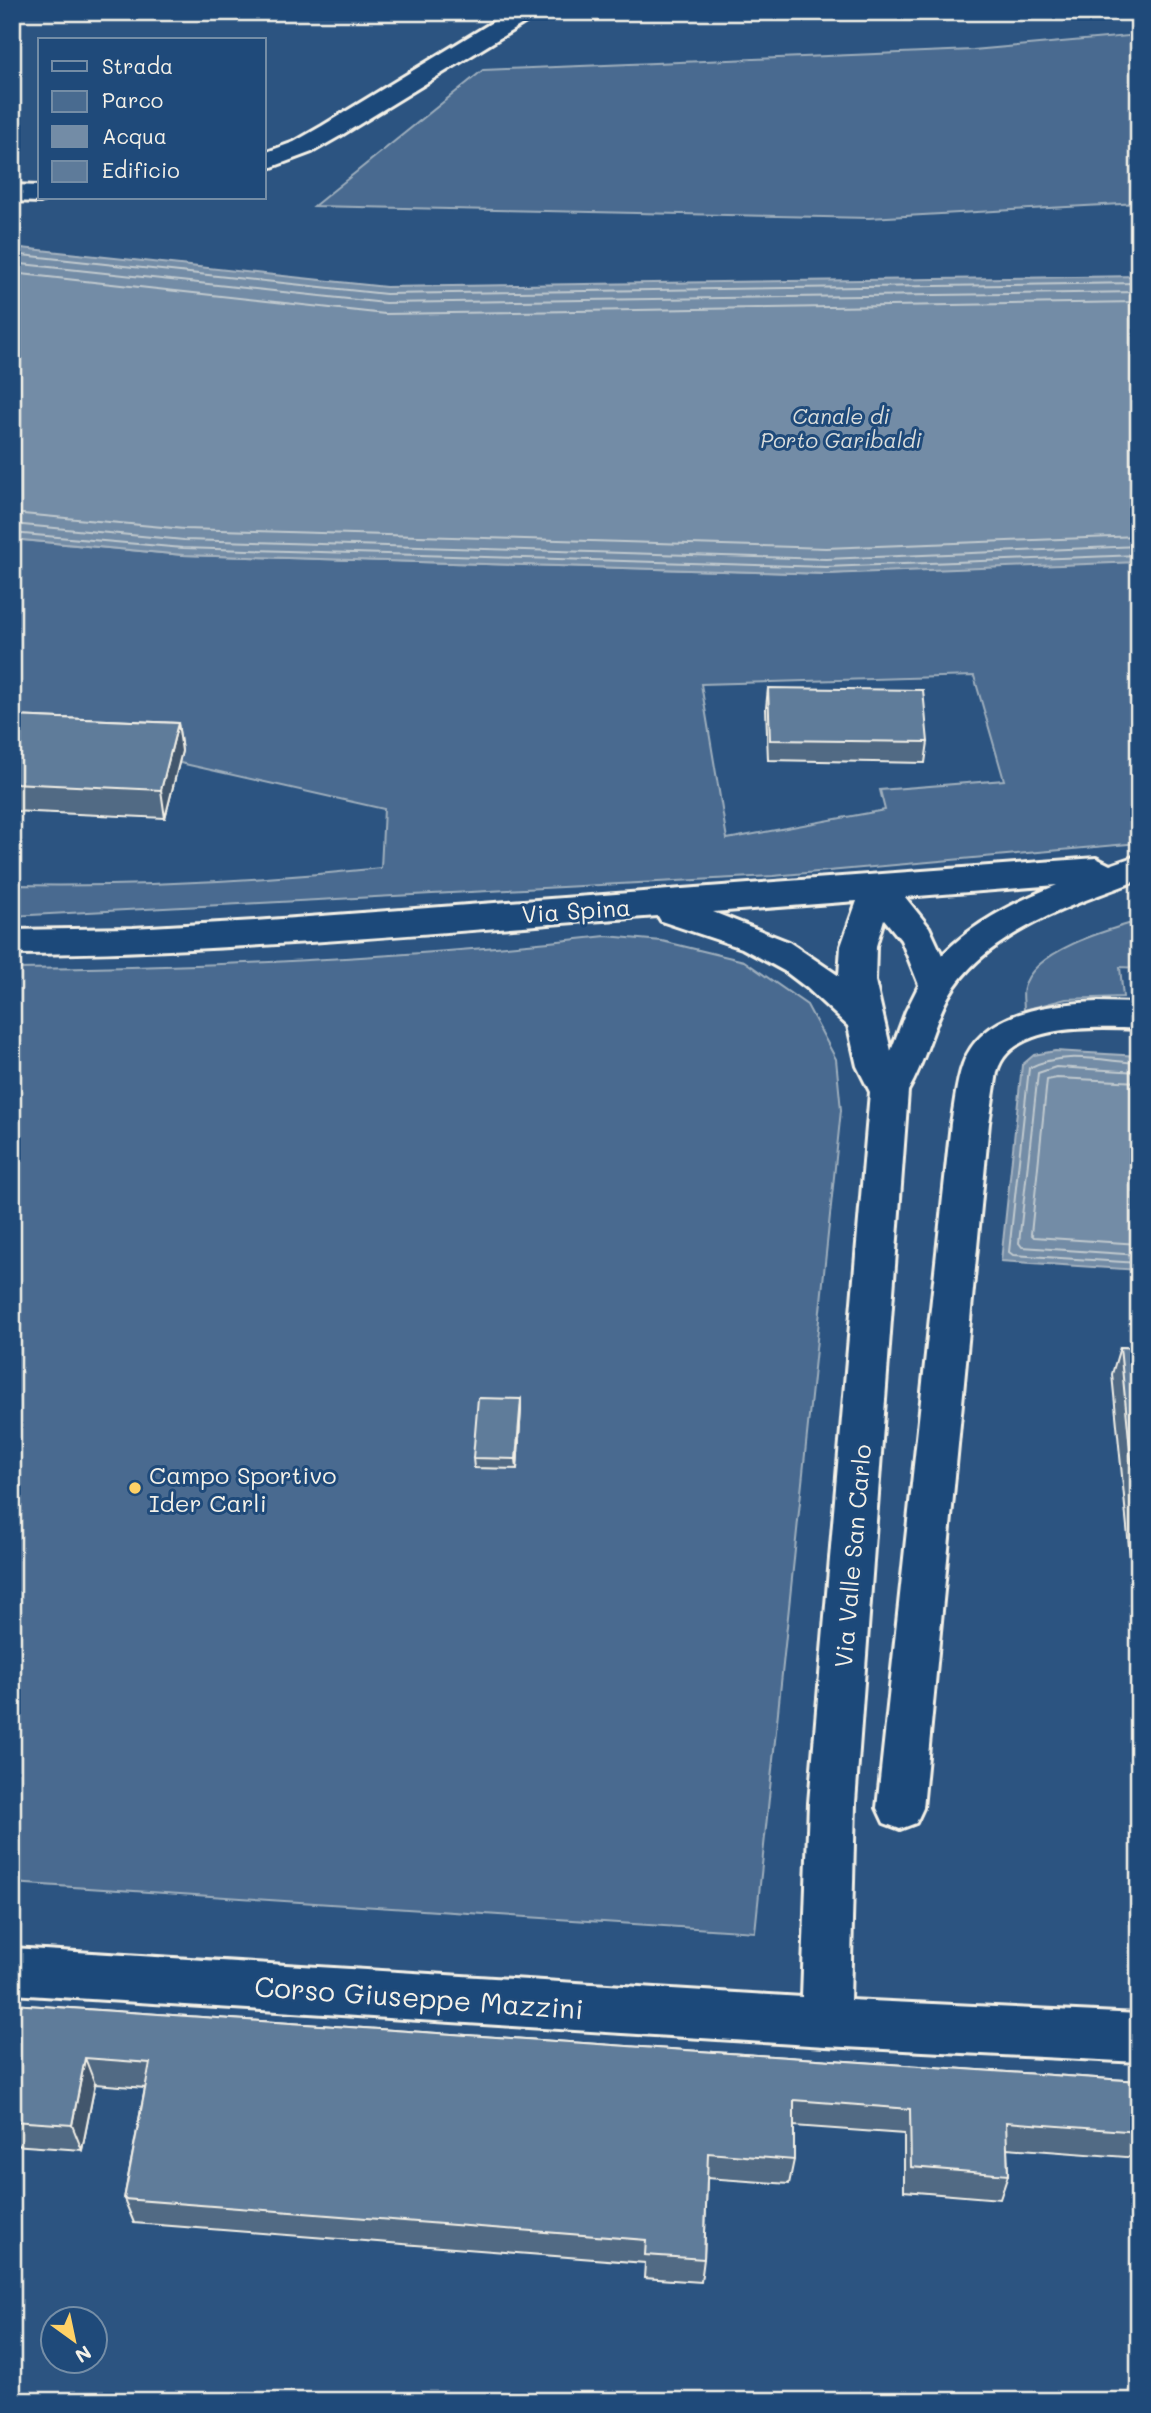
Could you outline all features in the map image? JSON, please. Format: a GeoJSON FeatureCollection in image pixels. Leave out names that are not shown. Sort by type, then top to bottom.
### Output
{"type":"FeatureCollection","features":[{"type":"Feature","properties":{"kind":"street"},"geometry":{"type":"LineString","coordinates":[[266,161],[303,147],[331,131],[526,12]]}},
{"type":"Feature","properties":{"kind":"street"},"geometry":{"type":"LineString","coordinates":[[12,193],[38,194]]}},
{"type":"Feature","properties":{"kind":"street","name":"Via Spina"},"geometry":{"type":"LineString","coordinates":[[12,942],[159,939],[880,889],[1139,867]]}},
{"type":"Feature","properties":{"kind":"street","name":"Via Valle San Carlo"},"geometry":{"type":"LineString","coordinates":[[825,2022],[832,1803],[889,1091],[906,1060],[918,1025],[937,985],[965,953],[1042,904],[1139,867]]}},
{"type":"Feature","properties":{"kind":"street"},"geometry":{"type":"LineString","coordinates":[[889,1091],[874,1064],[873,1046],[863,1019],[855,965],[861,926],[880,889],[916,936],[937,985]]}},
{"type":"Feature","properties":{"kind":"street"},"geometry":{"type":"LineString","coordinates":[[646,905],[731,928],[774,947],[831,985],[863,1019]]}},
{"type":"Feature","properties":{"kind":"street"},"geometry":{"type":"LineString","coordinates":[[900,1808],[970,1123],[982,1060],[1008,1033],[1041,1022],[1088,1013],[1139,1016]]}},
{"type":"Feature","properties":{"kind":"street","name":"Corso Giuseppe Mazzini"},"geometry":{"type":"LineString","coordinates":[[12,1971],[825,2022],[1139,2038]]}},
{"type":"Feature","properties":{"kind":"green space"},"geometry":{"type":"Polygon","coordinates":[[[1139,35],[1139,203],[869,218],[314,206],[483,70],[973,50],[1139,35]]]}},
{"type":"Feature","properties":{"kind":"green space"},"geometry":{"type":"Polygon","coordinates":[[[12,539],[183,555],[826,574],[1139,557],[1139,843],[773,876],[12,916],[12,885],[197,882],[381,868],[384,809],[12,725],[12,539]],[[974,676],[701,684],[727,839],[885,810],[880,790],[1004,780],[974,676]]]}},
{"type":"Feature","properties":{"kind":"green space"},"geometry":{"type":"Polygon","coordinates":[[[1139,921],[1139,968],[1120,967],[1123,997],[1066,999],[1024,1010],[1024,988],[1030,975],[1041,963],[1072,944],[1139,921]]]}},
{"type":"Feature","properties":{"kind":"green space"},"geometry":{"type":"Polygon","coordinates":[[[606,936],[662,941],[744,961],[807,1005],[836,1059],[841,1110],[755,1932],[12,1883],[12,969],[309,960],[606,936]]]}},
{"type":"Feature","properties":{"kind":"water","name":"Canale di Porto Garibaldi"},"geometry":{"type":"Polygon","coordinates":[[[12,247],[386,287],[1139,276],[1139,562],[826,574],[183,555],[12,539],[12,247]]]}},
{"type":"Feature","properties":{"kind":"water"},"geometry":{"type":"Polygon","coordinates":[[[1055,1051],[1139,1056],[1139,1270],[1001,1261],[1022,1065],[1034,1055],[1055,1051]]]}},
{"type":"Feature","properties":{"kind":"building"},"geometry":{"type":"Polygon","coordinates":[[[768,688],[923,690],[928,742],[770,740],[768,688]]]}},
{"type":"Feature","properties":{"kind":"building"},"geometry":{"type":"Polygon","coordinates":[[[12,716],[178,723],[161,790],[12,783],[12,716]]]}},
{"type":"Feature","properties":{"kind":"building"},"geometry":{"type":"Polygon","coordinates":[[[1120,1347],[1139,1348],[1139,1541],[1120,1347]]]}},
{"type":"Feature","properties":{"kind":"building"},"geometry":{"type":"Polygon","coordinates":[[[478,1398],[521,1399],[516,1459],[473,1458],[478,1398]]]}},
{"type":"Feature","properties":{"kind":"building"},"geometry":{"type":"Polygon","coordinates":[[[12,2004],[1139,2081],[1139,2132],[1006,2122],[1008,2175],[911,2167],[910,2109],[794,2100],[794,2160],[708,2153],[704,2259],[645,2255],[646,2240],[124,2199],[150,2063],[85,2058],[72,2125],[12,2121],[12,2004]]]}},
{"type":"Feature","properties":{"kind":"place","name":"Campo Sportivo Ider Carli"},"geometry":{"type":"Point","coordinates":[135,1488]}}]}
